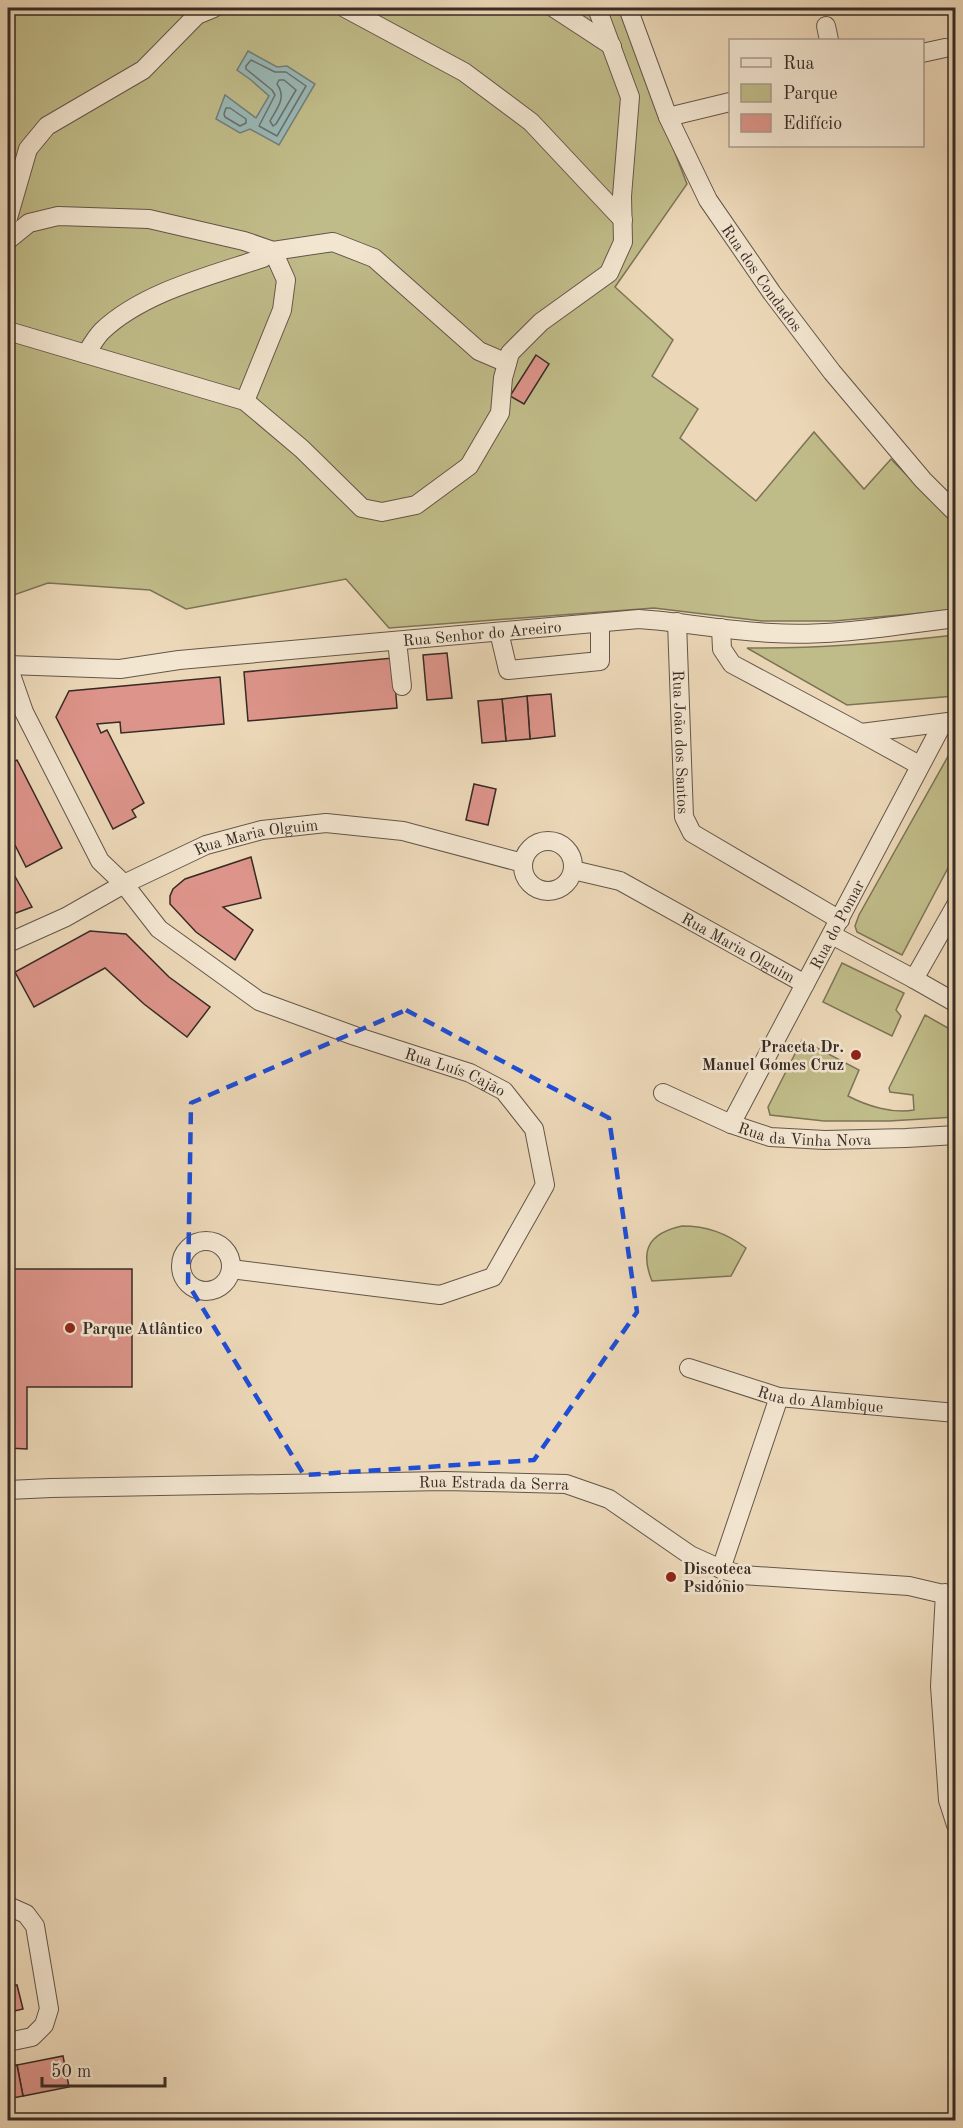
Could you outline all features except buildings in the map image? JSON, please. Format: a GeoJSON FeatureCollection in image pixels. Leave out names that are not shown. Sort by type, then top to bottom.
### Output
{"type":"FeatureCollection","features":[{"type":"Feature","properties":{"kind":"street"},"geometry":{"type":"LineString","coordinates":[[8,218],[28,149],[47,126],[143,70],[197,15],[214,8]]}},
{"type":"Feature","properties":{"kind":"street"},"geometry":{"type":"LineString","coordinates":[[345,8],[464,72],[531,122],[622,220]]}},
{"type":"Feature","properties":{"kind":"street"},"geometry":{"type":"LineString","coordinates":[[554,8],[612,46]]}},
{"type":"Feature","properties":{"kind":"street"},"geometry":{"type":"LineString","coordinates":[[8,331],[245,401],[302,448],[362,508],[382,512],[416,505],[469,466],[500,413],[503,378],[510,352],[541,322],[609,273],[623,242],[622,196],[630,97],[597,8]]}},
{"type":"Feature","properties":{"kind":"street","name":"Rua dos Condados"},"geometry":{"type":"LineString","coordinates":[[628,8],[668,117],[708,200],[772,293],[832,372],[923,480],[956,513]]}},
{"type":"Feature","properties":{"kind":"street"},"geometry":{"type":"LineString","coordinates":[[924,53],[945,48]]}},
{"type":"Feature","properties":{"kind":"street"},"geometry":{"type":"LineString","coordinates":[[668,117],[729,102]]}},
{"type":"Feature","properties":{"kind":"street"},"geometry":{"type":"LineString","coordinates":[[8,240],[29,223],[58,216],[148,219],[244,241],[273,252],[286,280],[282,310],[245,401]]}},
{"type":"Feature","properties":{"kind":"street"},"geometry":{"type":"LineString","coordinates":[[86,354],[100,332],[131,308],[191,282],[263,258],[273,252],[333,242],[374,258],[479,351],[507,363]]}},
{"type":"Feature","properties":{"kind":"street","name":"Rua Senhor do Areeiro"},"geometry":{"type":"LineString","coordinates":[[8,666],[120,669],[179,660],[639,619],[773,634],[819,633],[956,618]]}},
{"type":"Feature","properties":{"kind":"street","name":"Rua João dos Santos"},"geometry":{"type":"LineString","coordinates":[[677,622],[684,817],[692,833],[914,980],[956,1003]]}},
{"type":"Feature","properties":{"kind":"street"},"geometry":{"type":"LineString","coordinates":[[499,632],[508,670],[558,666],[600,661],[600,623]]}},
{"type":"Feature","properties":{"kind":"street"},"geometry":{"type":"LineString","coordinates":[[721,628],[722,649],[732,664],[920,765]]}},
{"type":"Feature","properties":{"kind":"street"},"geometry":{"type":"LineString","coordinates":[[397,641],[402,686]]}},
{"type":"Feature","properties":{"kind":"street","name":"Rua Luís Cajão"},"geometry":{"type":"LineString","coordinates":[[8,666],[24,712],[100,861],[124,884],[159,929],[259,1001],[355,1036],[470,1073],[504,1091],[534,1129],[545,1185],[493,1277],[440,1295],[231,1269]]}},
{"type":"Feature","properties":{"kind":"street"},"geometry":{"type":"LineString","coordinates":[[861,733],[949,722]]}},
{"type":"Feature","properties":{"kind":"street","name":"Rua do Pomar"},"geometry":{"type":"LineString","coordinates":[[731,1124],[920,765],[949,722]]}},
{"type":"Feature","properties":{"kind":"street","name":"Rua Maria Olguim"},"geometry":{"type":"LineString","coordinates":[[8,943],[66,917],[124,884],[206,845],[262,830],[326,823],[403,831],[523,863]]}},
{"type":"Feature","properties":{"kind":"street"},"geometry":{"type":"LineString","coordinates":[[552,841],[568,851],[573,870],[563,887],[554,891],[544,891],[528,882],[523,863],[526,854],[533,846],[552,841]]}},
{"type":"Feature","properties":{"kind":"street","name":"Rua Maria Olguim"},"geometry":{"type":"LineString","coordinates":[[573,870],[620,881],[805,984]]}},
{"type":"Feature","properties":{"kind":"street"},"geometry":{"type":"LineString","coordinates":[[914,980],[956,905]]}},
{"type":"Feature","properties":{"kind":"street","name":"Rua da Vinha Nova"},"geometry":{"type":"LineString","coordinates":[[663,1093],[731,1124],[770,1137],[825,1140],[956,1135]]}},
{"type":"Feature","properties":{"kind":"street","name":"Rua do Alambique"},"geometry":{"type":"LineString","coordinates":[[689,1368],[779,1397],[956,1413]]}},
{"type":"Feature","properties":{"kind":"street"},"geometry":{"type":"LineString","coordinates":[[721,1569],[779,1397]]}},
{"type":"Feature","properties":{"kind":"street","name":"Rua Estrada da Serra"},"geometry":{"type":"LineString","coordinates":[[8,1491],[445,1481],[566,1484],[609,1499],[690,1555],[721,1569],[742,1575],[909,1586],[950,1595]]}},
{"type":"Feature","properties":{"kind":"street"},"geometry":{"type":"LineString","coordinates":[[950,1595],[940,1686],[948,1800],[956,1825]]}},
{"type":"Feature","properties":{"kind":"street"},"geometry":{"type":"LineString","coordinates":[[8,1906],[26,1914],[35,1926],[49,2009],[45,2025],[32,2037],[8,2042]]}},
{"type":"Feature","properties":{"kind":"highlighted area"},"geometry":{"type":"Polygon","coordinates":[[[406,1010],[609,1118],[637,1312],[534,1460],[304,1475],[188,1284],[191,1103],[406,1010]]]}},
{"type":"Feature","properties":{"kind":"green space"},"geometry":{"type":"Polygon","coordinates":[[[8,8],[619,8],[687,184],[615,287],[673,340],[652,376],[698,409],[680,438],[756,501],[814,432],[864,489],[891,459],[955,521],[955,610],[834,621],[762,621],[654,608],[389,628],[346,579],[186,609],[150,590],[48,583],[8,597],[8,8]]]}},
{"type":"Feature","properties":{"kind":"green space"},"geometry":{"type":"Polygon","coordinates":[[[955,635],[955,696],[847,705],[747,648],[851,645],[955,635]]]}},
{"type":"Feature","properties":{"kind":"green space"},"geometry":{"type":"Polygon","coordinates":[[[951,751],[956,751],[955,871],[948,868],[902,955],[857,932],[855,926],[951,751]]]}},
{"type":"Feature","properties":{"kind":"green space"},"geometry":{"type":"Polygon","coordinates":[[[842,963],[904,993],[896,1010],[901,1016],[892,1036],[823,1002],[842,963]]]}},
{"type":"Feature","properties":{"kind":"green space"},"geometry":{"type":"Polygon","coordinates":[[[925,1015],[955,1032],[955,1117],[889,1121],[824,1121],[770,1115],[768,1107],[802,1040],[859,1070],[848,1096],[880,1108],[898,1111],[914,1110],[913,1095],[890,1092],[889,1088],[925,1015]]]}},
{"type":"Feature","properties":{"kind":"green space"},"geometry":{"type":"Polygon","coordinates":[[[682,1226],[716,1231],[746,1248],[731,1276],[652,1281],[647,1260],[650,1244],[662,1233],[682,1226]]]}},
{"type":"Feature","properties":{"kind":"water"},"geometry":{"type":"Polygon","coordinates":[[[248,51],[277,67],[287,66],[315,84],[279,145],[250,129],[240,133],[216,119],[225,95],[256,118],[269,96],[237,70],[248,51]]]}},
{"type":"Feature","properties":{"kind":"place","name":"Praceta Dr. Manuel Gomes Cruz"},"geometry":{"type":"Point","coordinates":[856,1055]}},
{"type":"Feature","properties":{"kind":"place","name":"Parque Atlântico"},"geometry":{"type":"Point","coordinates":[70,1328]}},
{"type":"Feature","properties":{"kind":"place","name":"Discoteca Psidónio"},"geometry":{"type":"Point","coordinates":[671,1577]}}]}
